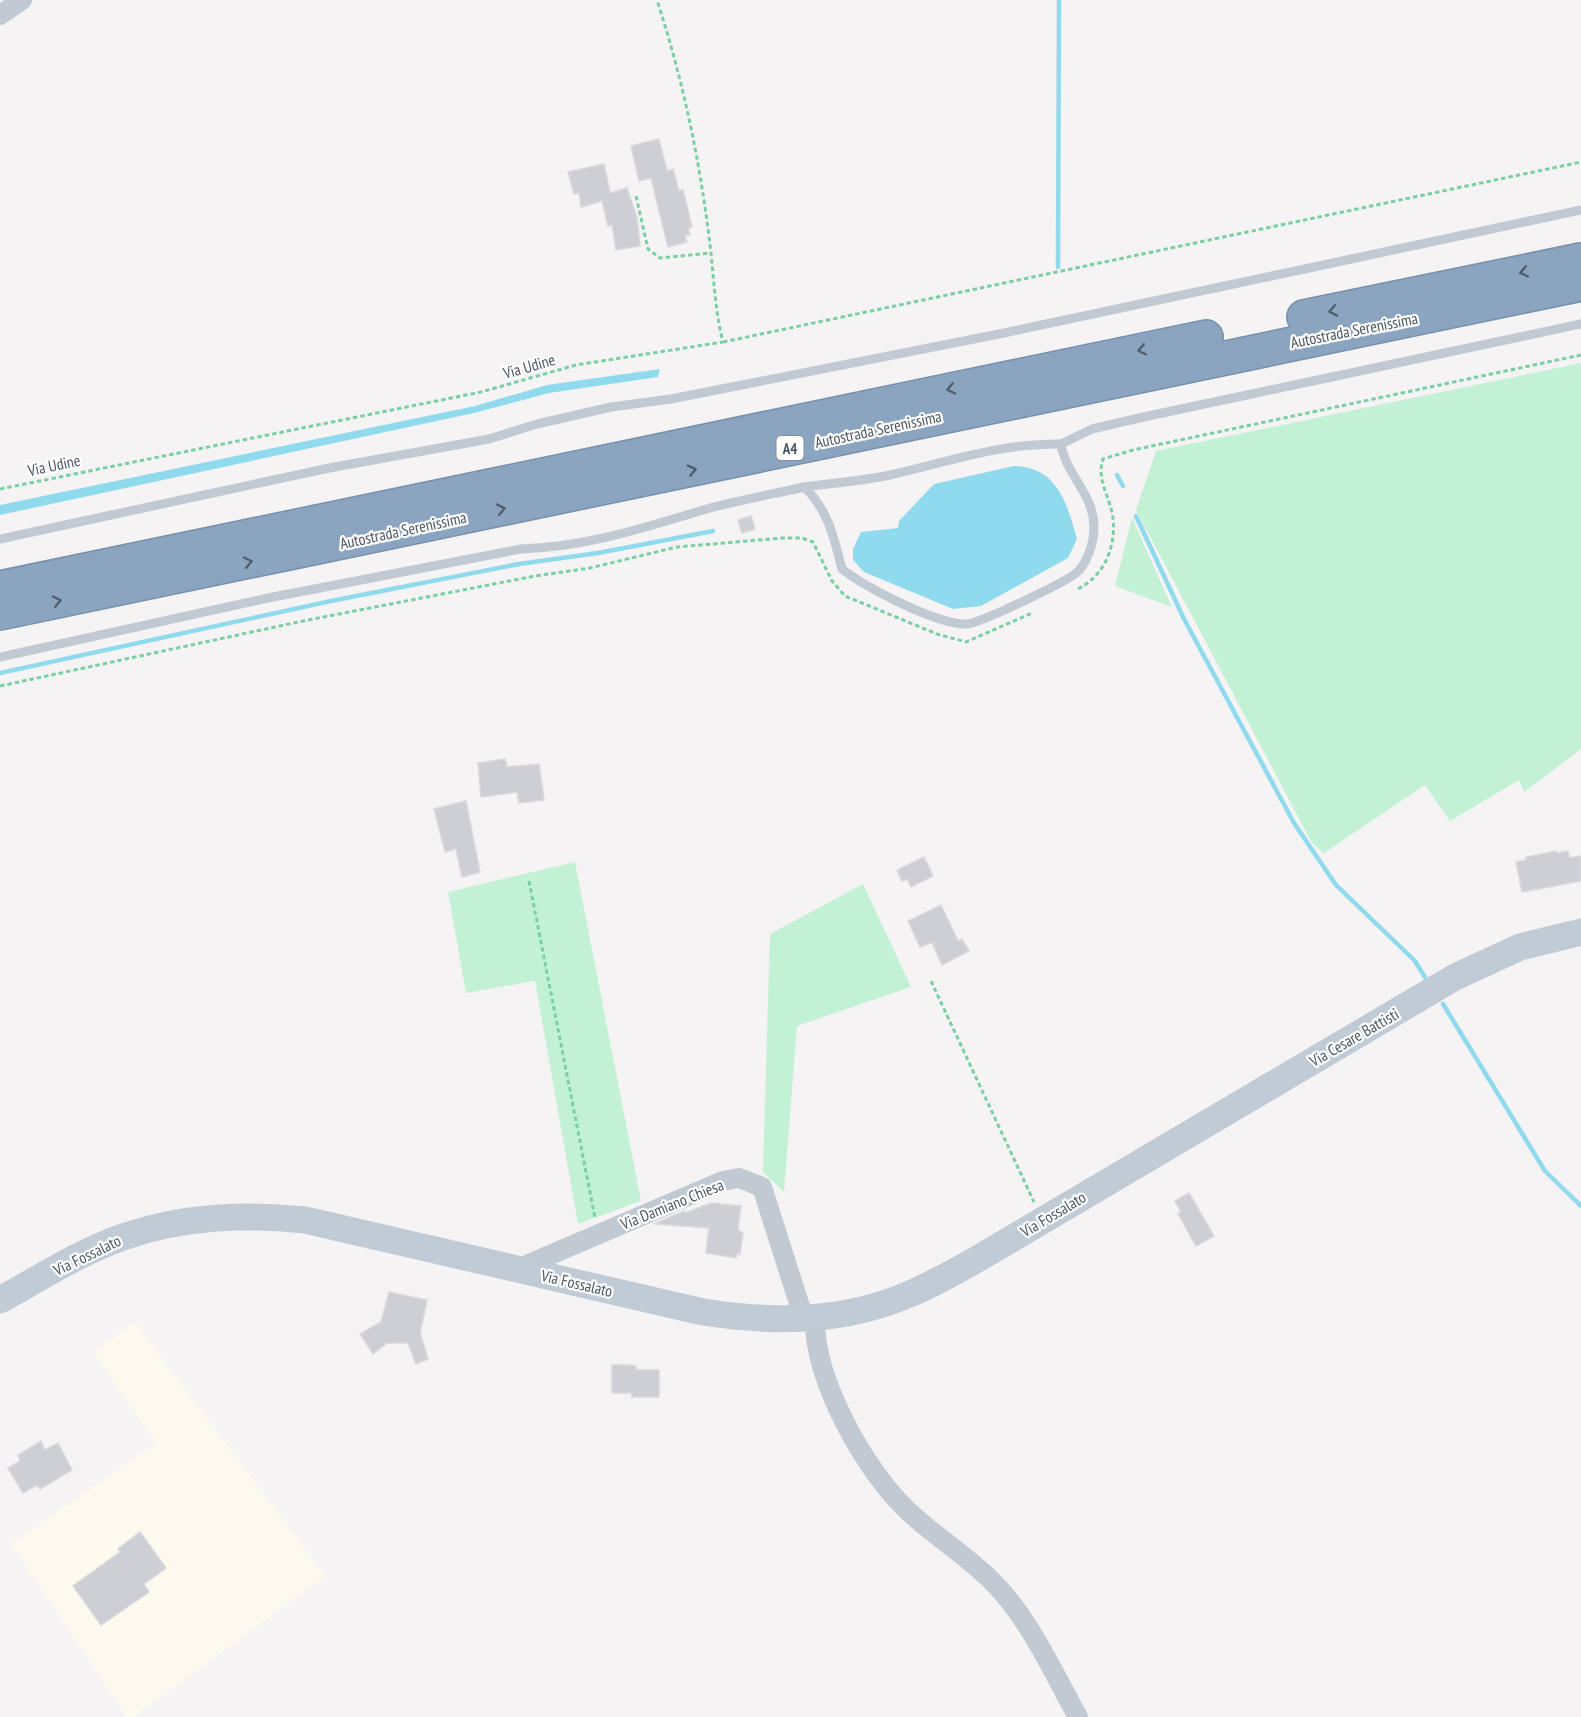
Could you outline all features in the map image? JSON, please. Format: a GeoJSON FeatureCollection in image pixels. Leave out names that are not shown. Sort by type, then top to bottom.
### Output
{"type":"FeatureCollection","features":[{"type":"Feature","properties":{"kind":"highway","name":"Autostrada Serenissima"},"geometry":{"type":"LineString","coordinates":[[0,588],[1581,260]]}},
{"type":"Feature","properties":{"kind":"highway","name":"Autostrada Serenissima"},"geometry":{"type":"LineString","coordinates":[[0,613],[1581,284]]}},
{"type":"Feature","properties":{"kind":"street"},"geometry":{"type":"LineString","coordinates":[[0,15],[22,0]]}},
{"type":"Feature","properties":{"kind":"street","name":"Via Cesare Battisti"},"geometry":{"type":"LineString","coordinates":[[1137,1164],[1455,977],[1520,947],[1581,932]]}},
{"type":"Feature","properties":{"kind":"street","name":"Via Fossalato"},"geometry":{"type":"LineString","coordinates":[[0,1300],[69,1262],[123,1237],[192,1219],[252,1215],[305,1220],[703,1312],[752,1320],[809,1319],[872,1308],[912,1293],[974,1261],[1137,1164]]}},
{"type":"Feature","properties":{"kind":"street","name":"Via Damiano Chiesa"},"geometry":{"type":"LineString","coordinates":[[527,1272],[529,1264],[723,1181],[739,1178],[762,1187],[809,1319]]}},
{"type":"Feature","properties":{"kind":"street"},"geometry":{"type":"LineString","coordinates":[[809,1319],[824,1374],[860,1452],[885,1488],[909,1512],[959,1551],[994,1583],[1020,1616],[1078,1717]]}},
{"type":"Feature","properties":{"kind":"lane"},"geometry":{"type":"LineString","coordinates":[[0,538],[329,468],[489,439],[537,424],[611,407],[671,399],[1004,333],[1581,210]]}},
{"type":"Feature","properties":{"kind":"lane"},"geometry":{"type":"LineString","coordinates":[[0,657],[268,598],[521,549],[558,548],[625,534],[713,507],[804,487],[889,475],[959,456],[1027,443],[1061,444],[1084,431],[1139,418],[1581,324]]}},
{"type":"Feature","properties":{"kind":"lane"},"geometry":{"type":"LineString","coordinates":[[804,487],[815,497],[828,519],[842,569],[884,597],[966,624],[983,620],[1076,573],[1089,553],[1094,528],[1090,504],[1062,454],[1061,444]]}},
{"type":"Feature","properties":{"kind":"path"},"geometry":{"type":"LineString","coordinates":[[657,0],[675,55],[696,147],[711,254],[716,315],[723,342]]}},
{"type":"Feature","properties":{"kind":"path","name":"Via Udine"},"geometry":{"type":"LineString","coordinates":[[0,489],[481,392],[576,365],[723,342],[1581,162]]}},
{"type":"Feature","properties":{"kind":"path"},"geometry":{"type":"LineString","coordinates":[[636,196],[648,249],[660,258],[711,254]]}},
{"type":"Feature","properties":{"kind":"path"},"geometry":{"type":"LineString","coordinates":[[1072,592],[1103,569],[1113,544],[1113,517],[1099,471],[1103,459],[1133,450],[1581,355]]}},
{"type":"Feature","properties":{"kind":"path"},"geometry":{"type":"LineString","coordinates":[[0,686],[315,619],[535,576],[590,568],[677,547],[782,538],[802,538],[813,542],[832,581],[845,596],[937,634],[966,642],[1040,608]]}},
{"type":"Feature","properties":{"kind":"path"},"geometry":{"type":"LineString","coordinates":[[529,881],[598,1234]]}},
{"type":"Feature","properties":{"kind":"path"},"geometry":{"type":"LineString","coordinates":[[931,981],[1043,1220]]}},
{"type":"Feature","properties":{"kind":"shaded area"},"geometry":{"type":"Polygon","coordinates":[[[135,1322],[326,1576],[134,1717],[127,1717],[11,1544],[156,1443],[93,1352],[135,1322]]]}},
{"type":"Feature","properties":{"kind":"green space"},"geometry":{"type":"Polygon","coordinates":[[[1581,363],[1581,749],[1524,792],[1519,780],[1450,821],[1425,785],[1324,853],[1312,843],[1136,510],[1156,451],[1581,363]]]}},
{"type":"Feature","properties":{"kind":"green space"},"geometry":{"type":"Polygon","coordinates":[[[1132,518],[1172,607],[1115,586],[1132,518]]]}},
{"type":"Feature","properties":{"kind":"green space"},"geometry":{"type":"Polygon","coordinates":[[[575,862],[641,1201],[578,1224],[535,981],[466,993],[448,892],[575,862]]]}},
{"type":"Feature","properties":{"kind":"green space"},"geometry":{"type":"Polygon","coordinates":[[[863,884],[911,987],[797,1026],[784,1192],[763,1172],[770,934],[863,884]]]}},
{"type":"Feature","properties":{"kind":"water"},"geometry":{"type":"Polygon","coordinates":[[[660,369],[658,377],[549,393],[474,413],[0,515],[0,505],[475,406],[547,385],[660,369]]]}},
{"type":"Feature","properties":{"kind":"water"},"geometry":{"type":"Polygon","coordinates":[[[1014,466],[1029,468],[1041,473],[1058,489],[1077,539],[1068,558],[981,606],[953,609],[864,572],[853,560],[853,549],[861,532],[898,528],[899,521],[934,484],[1014,466]]]}},
{"type":"Feature","properties":{"kind":"building"},"geometry":{"type":"Polygon","coordinates":[[[659,139],[667,171],[673,169],[679,191],[683,190],[692,227],[688,228],[690,235],[685,235],[687,242],[668,247],[651,178],[639,181],[631,146],[659,139]]]}},
{"type":"Feature","properties":{"kind":"building"},"geometry":{"type":"Polygon","coordinates":[[[604,164],[610,193],[627,188],[637,218],[640,246],[616,250],[612,225],[608,226],[602,201],[581,207],[579,193],[574,194],[568,172],[604,164]]]}},
{"type":"Feature","properties":{"kind":"building"},"geometry":{"type":"Polygon","coordinates":[[[751,516],[755,529],[742,533],[738,520],[751,516]]]}},
{"type":"Feature","properties":{"kind":"building"},"geometry":{"type":"Polygon","coordinates":[[[505,759],[507,767],[539,764],[544,800],[519,803],[517,792],[481,797],[478,763],[505,759]]]}},
{"type":"Feature","properties":{"kind":"building"},"geometry":{"type":"Polygon","coordinates":[[[466,801],[480,872],[462,877],[456,849],[445,852],[434,809],[466,801]]]}},
{"type":"Feature","properties":{"kind":"building"},"geometry":{"type":"Polygon","coordinates":[[[1556,851],[1557,853],[1568,851],[1569,858],[1581,856],[1581,881],[1522,892],[1516,862],[1526,860],[1526,857],[1556,851]]]}},
{"type":"Feature","properties":{"kind":"building"},"geometry":{"type":"Polygon","coordinates":[[[924,857],[933,876],[911,887],[907,879],[902,881],[897,870],[924,857]]]}},
{"type":"Feature","properties":{"kind":"building"},"geometry":{"type":"Polygon","coordinates":[[[941,905],[958,941],[962,939],[969,951],[942,965],[932,942],[920,947],[908,921],[941,905]]]}},
{"type":"Feature","properties":{"kind":"building"},"geometry":{"type":"Polygon","coordinates":[[[1189,1193],[1214,1236],[1196,1246],[1178,1214],[1181,1212],[1175,1201],[1189,1193]]]}},
{"type":"Feature","properties":{"kind":"building"},"geometry":{"type":"Polygon","coordinates":[[[711,1203],[741,1206],[738,1230],[743,1233],[740,1254],[737,1253],[736,1258],[706,1253],[709,1228],[654,1224],[684,1211],[685,1213],[711,1203]]]}},
{"type":"Feature","properties":{"kind":"building"},"geometry":{"type":"Polygon","coordinates":[[[389,1292],[427,1300],[420,1333],[428,1359],[416,1364],[408,1343],[387,1343],[373,1354],[360,1334],[381,1322],[389,1292]]]}},
{"type":"Feature","properties":{"kind":"building"},"geometry":{"type":"Polygon","coordinates":[[[612,1365],[636,1366],[636,1370],[659,1370],[659,1397],[632,1397],[632,1393],[612,1393],[612,1365]]]}},
{"type":"Feature","properties":{"kind":"building"},"geometry":{"type":"Polygon","coordinates":[[[41,1441],[45,1450],[58,1443],[72,1470],[40,1489],[37,1485],[23,1493],[8,1468],[20,1461],[18,1455],[41,1441]]]}},
{"type":"Feature","properties":{"kind":"building"},"geometry":{"type":"Polygon","coordinates":[[[140,1532],[166,1568],[144,1584],[149,1592],[101,1625],[73,1586],[120,1552],[118,1549],[140,1532]]]}},
{"type":"Feature","properties":{"kind":"waterway"},"geometry":{"type":"LineString","coordinates":[[1058,267],[1059,0]]}},
{"type":"Feature","properties":{"kind":"waterway"},"geometry":{"type":"LineString","coordinates":[[1117,475],[1123,486]]}},
{"type":"Feature","properties":{"kind":"waterway"},"geometry":{"type":"LineString","coordinates":[[1136,516],[1184,619],[1294,823],[1336,885],[1415,961],[1426,979]]}},
{"type":"Feature","properties":{"kind":"waterway"},"geometry":{"type":"LineString","coordinates":[[0,673],[331,601],[519,564],[598,553],[713,531]]}},
{"type":"Feature","properties":{"kind":"waterway"},"geometry":{"type":"LineString","coordinates":[[1443,1004],[1545,1171],[1581,1206]]}}]}
